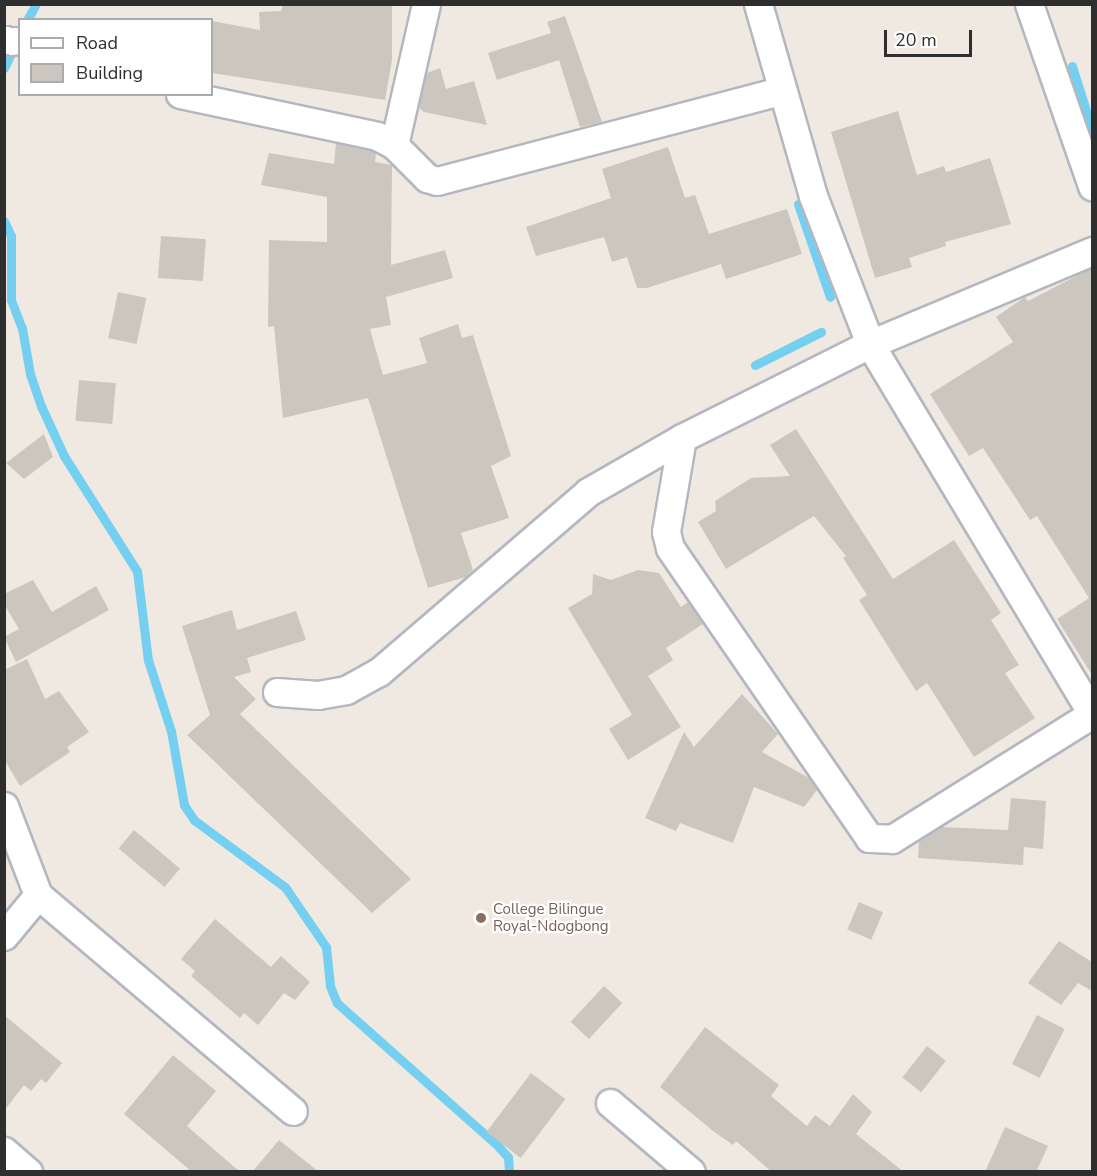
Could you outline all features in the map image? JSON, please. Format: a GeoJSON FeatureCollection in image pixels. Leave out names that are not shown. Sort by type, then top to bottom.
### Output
{"type":"FeatureCollection","features":[{"type":"Feature","properties":{"kind":"street"},"geometry":{"type":"LineString","coordinates":[[394,145],[426,4]]}},
{"type":"Feature","properties":{"kind":"street"},"geometry":{"type":"LineString","coordinates":[[682,438],[666,532],[670,548],[869,838],[892,839],[1092,713],[870,344],[813,196],[781,91],[758,4]]}},
{"type":"Feature","properties":{"kind":"street"},"geometry":{"type":"LineString","coordinates":[[1029,4],[1092,186]]}},
{"type":"Feature","properties":{"kind":"street"},"geometry":{"type":"LineString","coordinates":[[190,96],[359,130],[394,145],[427,178],[449,180],[781,91]]}},
{"type":"Feature","properties":{"kind":"street"},"geometry":{"type":"LineString","coordinates":[[277,692],[318,695],[346,690],[380,672],[560,513],[588,492],[682,438],[870,344],[1092,251]]}},
{"type":"Feature","properties":{"kind":"street"},"geometry":{"type":"LineString","coordinates":[[4,806],[38,895],[293,1111]]}},
{"type":"Feature","properties":{"kind":"street"},"geometry":{"type":"LineString","coordinates":[[4,936],[38,895]]}},
{"type":"Feature","properties":{"kind":"street"},"geometry":{"type":"LineString","coordinates":[[610,1103],[691,1172]]}},
{"type":"Feature","properties":{"kind":"street"},"geometry":{"type":"LineString","coordinates":[[4,1151],[28,1172]]}},
{"type":"Feature","properties":{"kind":"building"},"geometry":{"type":"Polygon","coordinates":[[[283,4],[392,4],[392,60],[385,100],[213,73],[213,21],[260,30],[259,12],[281,11],[283,4]]]}},
{"type":"Feature","properties":{"kind":"building"},"geometry":{"type":"Polygon","coordinates":[[[565,16],[602,122],[580,127],[559,60],[497,80],[488,53],[551,33],[547,22],[565,16]]]}},
{"type":"Feature","properties":{"kind":"building"},"geometry":{"type":"Polygon","coordinates":[[[440,68],[446,89],[474,81],[487,125],[424,112],[419,108],[427,73],[440,68]]]}},
{"type":"Feature","properties":{"kind":"building"},"geometry":{"type":"Polygon","coordinates":[[[898,111],[917,175],[944,166],[946,172],[990,158],[1011,224],[945,242],[946,246],[909,258],[912,267],[875,278],[831,132],[898,111]]]}},
{"type":"Feature","properties":{"kind":"building"},"geometry":{"type":"Polygon","coordinates":[[[336,143],[372,151],[376,153],[375,162],[392,165],[391,265],[445,250],[453,278],[386,297],[391,325],[370,329],[383,375],[427,363],[419,338],[458,324],[462,338],[473,335],[511,456],[491,466],[509,518],[461,533],[473,570],[466,577],[428,588],[368,398],[283,418],[274,326],[268,327],[269,240],[327,242],[327,197],[261,185],[269,153],[334,164],[336,143]]]}},
{"type":"Feature","properties":{"kind":"building"},"geometry":{"type":"Polygon","coordinates":[[[668,147],[685,198],[695,195],[709,234],[787,209],[802,254],[726,279],[721,264],[647,288],[637,288],[627,257],[612,262],[604,237],[536,256],[526,227],[611,198],[602,169],[668,147]]]}},
{"type":"Feature","properties":{"kind":"building"},"geometry":{"type":"Polygon","coordinates":[[[161,236],[206,239],[203,281],[158,278],[161,236]]]}},
{"type":"Feature","properties":{"kind":"building"},"geometry":{"type":"Polygon","coordinates":[[[1092,268],[1092,675],[1057,619],[1089,598],[1037,516],[1030,520],[983,448],[969,456],[930,394],[1013,342],[996,317],[1025,297],[1028,301],[1092,268]]]}},
{"type":"Feature","properties":{"kind":"building"},"geometry":{"type":"Polygon","coordinates":[[[118,292],[146,298],[137,344],[108,338],[118,292]]]}},
{"type":"Feature","properties":{"kind":"building"},"geometry":{"type":"Polygon","coordinates":[[[79,380],[116,383],[112,424],[75,421],[79,380]]]}},
{"type":"Feature","properties":{"kind":"building"},"geometry":{"type":"Polygon","coordinates":[[[796,429],[893,579],[954,540],[1001,613],[991,620],[1019,665],[1005,673],[1035,718],[974,757],[927,683],[916,691],[859,600],[867,595],[843,558],[846,556],[814,516],[726,569],[698,522],[716,511],[715,501],[751,478],[790,476],[770,445],[796,429]]]}},
{"type":"Feature","properties":{"kind":"building"},"geometry":{"type":"Polygon","coordinates":[[[44,434],[53,457],[24,479],[6,463],[44,434]]]}},
{"type":"Feature","properties":{"kind":"building"},"geometry":{"type":"Polygon","coordinates":[[[638,570],[659,573],[681,607],[688,602],[703,624],[666,648],[673,660],[648,676],[681,727],[628,760],[609,729],[632,715],[568,608],[592,594],[593,574],[611,580],[638,570]]]}},
{"type":"Feature","properties":{"kind":"building"},"geometry":{"type":"Polygon","coordinates":[[[33,580],[52,612],[96,586],[109,610],[16,662],[4,637],[19,629],[4,604],[4,594],[33,580]]]}},
{"type":"Feature","properties":{"kind":"building"},"geometry":{"type":"Polygon","coordinates":[[[232,610],[237,630],[296,611],[306,640],[247,658],[251,672],[234,677],[256,699],[240,714],[411,879],[372,913],[187,735],[210,715],[182,626],[232,610]]]}},
{"type":"Feature","properties":{"kind":"building"},"geometry":{"type":"Polygon","coordinates":[[[27,659],[45,699],[59,691],[89,732],[67,747],[70,752],[20,786],[4,759],[4,670],[27,659]]]}},
{"type":"Feature","properties":{"kind":"building"},"geometry":{"type":"Polygon","coordinates":[[[742,694],[778,734],[762,752],[809,778],[817,790],[804,807],[754,787],[733,843],[680,823],[676,831],[645,818],[684,732],[694,747],[742,694]]]}},
{"type":"Feature","properties":{"kind":"building"},"geometry":{"type":"Polygon","coordinates":[[[1011,798],[1046,801],[1043,849],[1024,847],[1023,865],[918,858],[919,840],[942,827],[1008,830],[1011,798]]]}},
{"type":"Feature","properties":{"kind":"building"},"geometry":{"type":"Polygon","coordinates":[[[134,830],[180,869],[165,887],[119,848],[134,830]]]}},
{"type":"Feature","properties":{"kind":"building"},"geometry":{"type":"Polygon","coordinates":[[[859,902],[883,912],[871,940],[847,930],[859,902]]]}},
{"type":"Feature","properties":{"kind":"building"},"geometry":{"type":"Polygon","coordinates":[[[215,919],[271,967],[281,956],[310,982],[295,1000],[284,993],[258,1025],[244,1013],[240,1018],[191,976],[195,971],[181,959],[215,919]]]}},
{"type":"Feature","properties":{"kind":"building"},"geometry":{"type":"Polygon","coordinates":[[[1059,941],[1092,962],[1092,991],[1078,983],[1061,1005],[1028,983],[1059,941]]]}},
{"type":"Feature","properties":{"kind":"building"},"geometry":{"type":"Polygon","coordinates":[[[604,986],[622,1003],[589,1039],[571,1022],[604,986]]]}},
{"type":"Feature","properties":{"kind":"building"},"geometry":{"type":"Polygon","coordinates":[[[4,1015],[62,1063],[46,1083],[41,1079],[31,1091],[24,1085],[4,1111],[4,1015]]]}},
{"type":"Feature","properties":{"kind":"building"},"geometry":{"type":"Polygon","coordinates":[[[1037,1015],[1065,1029],[1040,1078],[1012,1064],[1037,1015]]]}},
{"type":"Feature","properties":{"kind":"building"},"geometry":{"type":"Polygon","coordinates":[[[705,1027],[779,1085],[771,1096],[807,1126],[815,1115],[830,1126],[853,1094],[872,1112],[856,1134],[904,1172],[772,1172],[736,1141],[733,1145],[713,1131],[660,1087],[705,1027]]]}},
{"type":"Feature","properties":{"kind":"building"},"geometry":{"type":"Polygon","coordinates":[[[927,1046],[946,1061],[921,1092],[902,1078],[927,1046]]]}},
{"type":"Feature","properties":{"kind":"building"},"geometry":{"type":"Polygon","coordinates":[[[173,1055],[216,1091],[187,1126],[240,1172],[192,1172],[124,1114],[173,1055]]]}},
{"type":"Feature","properties":{"kind":"building"},"geometry":{"type":"Polygon","coordinates":[[[531,1073],[565,1099],[521,1158],[486,1132],[531,1073]]]}},
{"type":"Feature","properties":{"kind":"building"},"geometry":{"type":"Polygon","coordinates":[[[1005,1127],[1048,1146],[1036,1172],[985,1172],[1005,1127]]]}},
{"type":"Feature","properties":{"kind":"building"},"geometry":{"type":"Polygon","coordinates":[[[279,1140],[319,1172],[252,1172],[279,1140]]]}},
{"type":"Feature","properties":{"kind":"waterway"},"geometry":{"type":"LineString","coordinates":[[28,18],[36,4]]}},
{"type":"Feature","properties":{"kind":"waterway"},"geometry":{"type":"LineString","coordinates":[[4,68],[15,45]]}},
{"type":"Feature","properties":{"kind":"waterway"},"geometry":{"type":"LineString","coordinates":[[1072,66],[1092,130]]}},
{"type":"Feature","properties":{"kind":"waterway"},"geometry":{"type":"LineString","coordinates":[[798,204],[830,297]]}},
{"type":"Feature","properties":{"kind":"waterway"},"geometry":{"type":"LineString","coordinates":[[4,221],[11,236],[11,300],[22,328],[30,374],[41,406],[64,456],[137,571],[148,660],[171,731],[184,805],[194,820],[285,887],[326,947],[330,986],[337,1003],[498,1146],[508,1157],[509,1172]]}},
{"type":"Feature","properties":{"kind":"waterway"},"geometry":{"type":"LineString","coordinates":[[755,365],[821,332]]}},
{"type":"Feature","properties":{"kind":"place","name":"College Bilingue Royal-Ndogbong"},"geometry":{"type":"Point","coordinates":[481,918]}}]}
